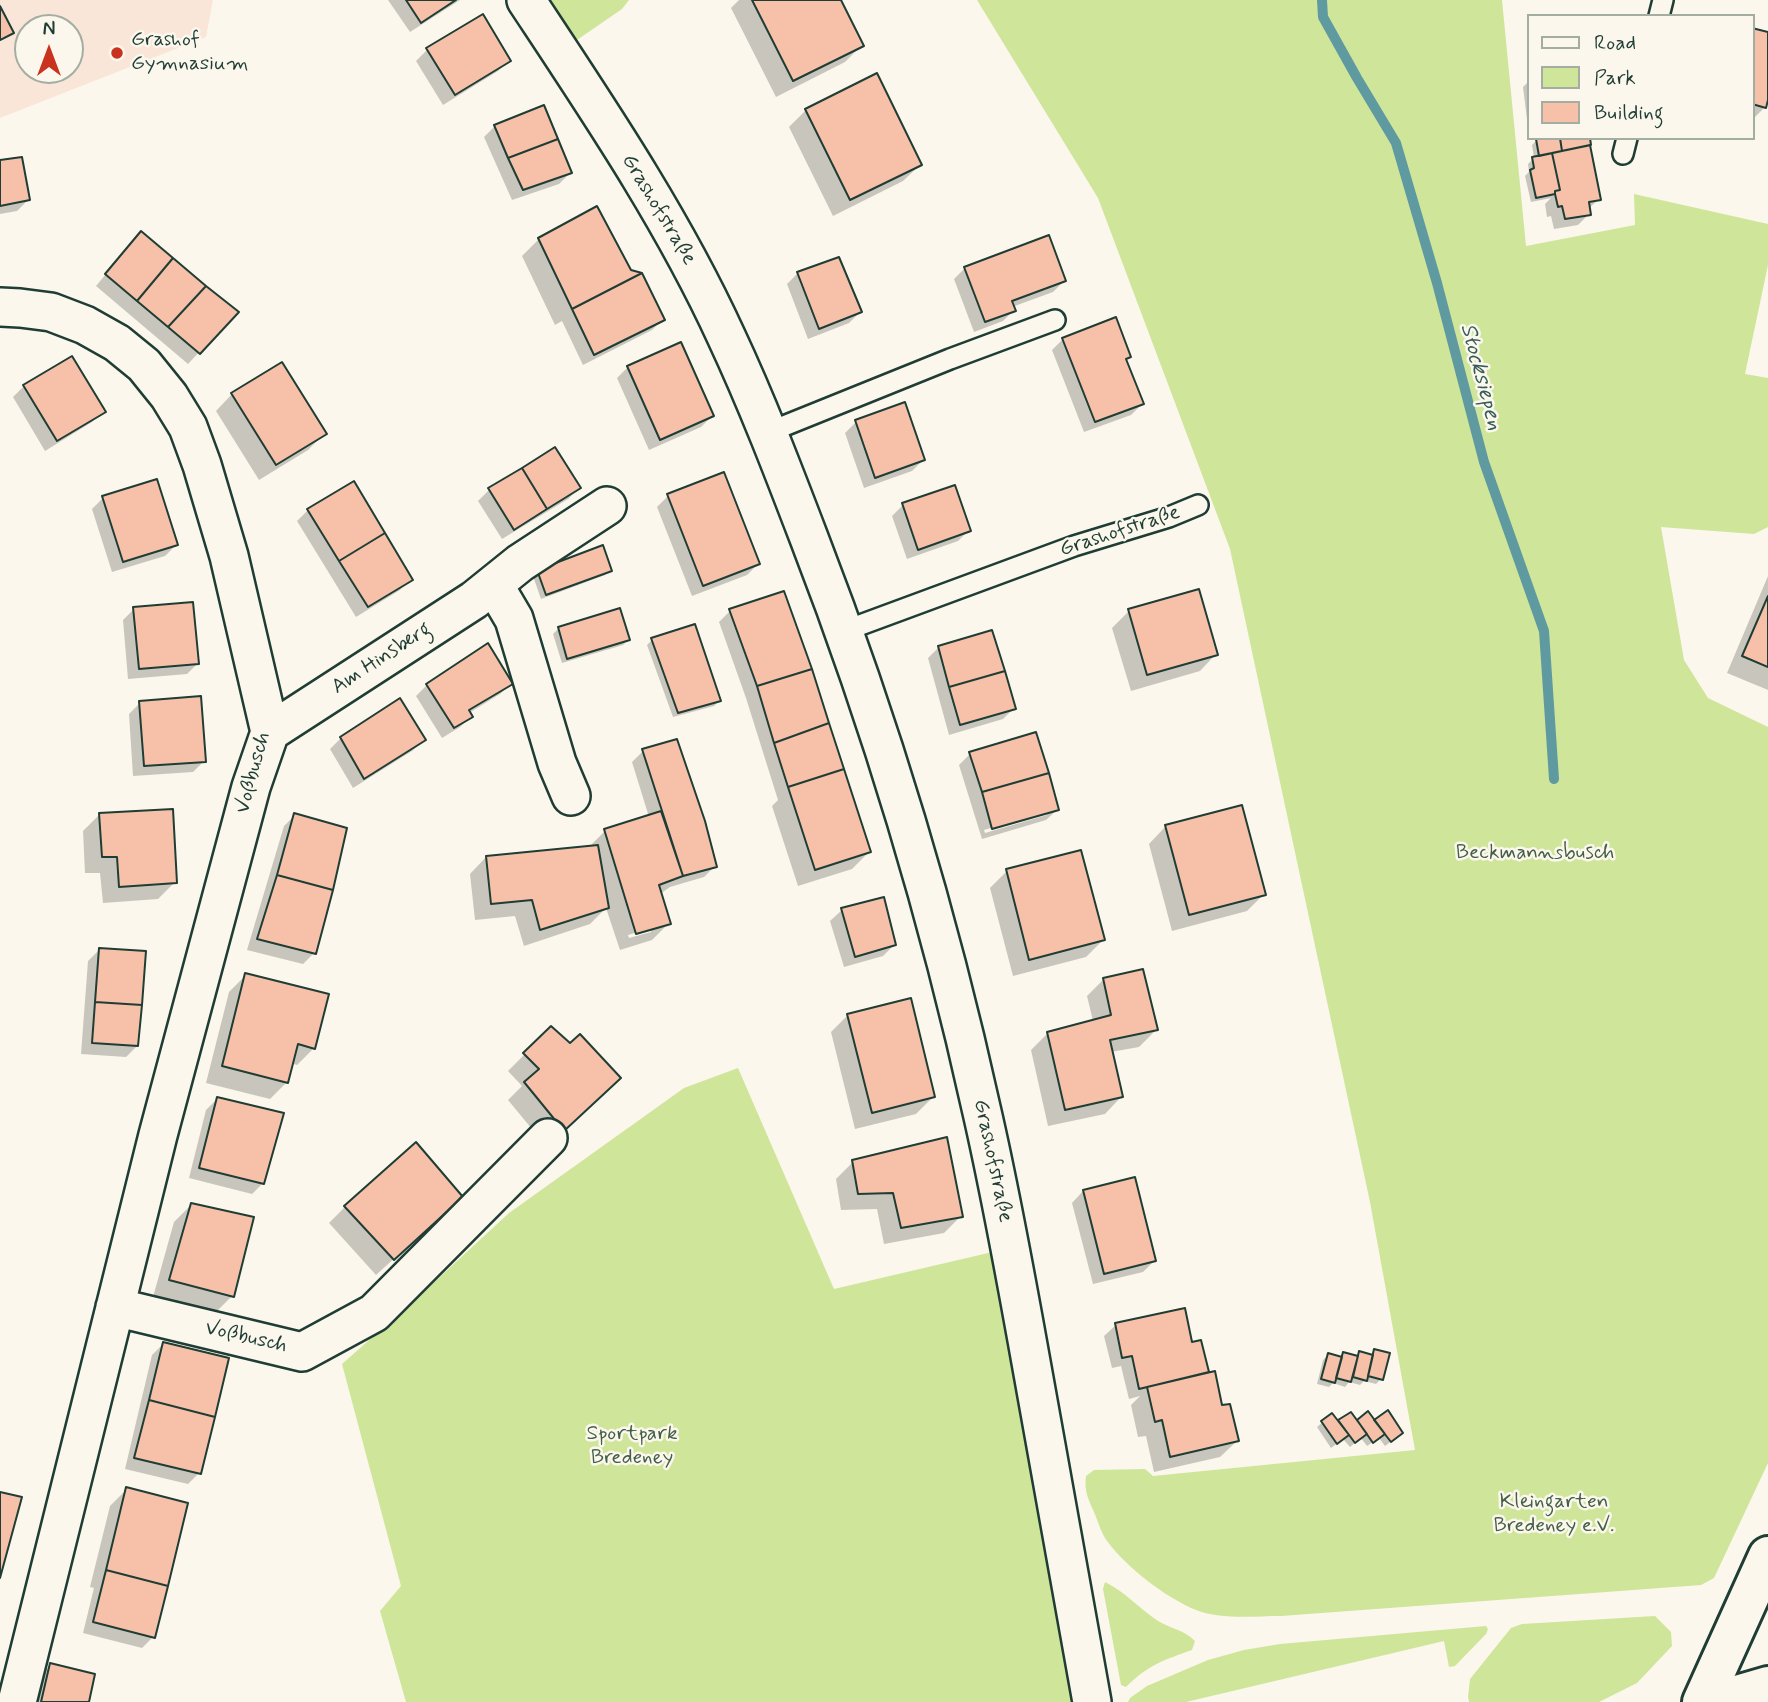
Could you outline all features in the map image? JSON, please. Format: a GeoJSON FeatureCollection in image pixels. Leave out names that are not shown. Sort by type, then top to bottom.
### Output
{"type":"FeatureCollection","features":[{"type":"Feature","properties":{"kind":"main road"},"geometry":{"type":"LineString","coordinates":[[1702,1702],[1768,1556]]}},
{"type":"Feature","properties":{"kind":"main road"},"geometry":{"type":"LineString","coordinates":[[1713,1702],[1768,1686]]}},
{"type":"Feature","properties":{"kind":"street","name":"Grashofstraße"},"geometry":{"type":"LineString","coordinates":[[526,0],[652,196],[687,257],[769,432],[844,631],[918,866],[951,983],[979,1099],[1009,1240],[1092,1702]]}},
{"type":"Feature","properties":{"kind":"street","name":"Voßbusch"},"geometry":{"type":"LineString","coordinates":[[0,307],[51,312],[117,342],[144,365],[169,396],[188,427],[226,543],[270,732],[247,800],[158,1135],[16,1702]]}},
{"type":"Feature","properties":{"kind":"street","name":"Am Hinsberg"},"geometry":{"type":"LineString","coordinates":[[270,732],[474,600],[520,563],[607,506]]}},
{"type":"Feature","properties":{"kind":"street"},"geometry":{"type":"LineString","coordinates":[[494,585],[514,620],[557,763],[571,796]]}},
{"type":"Feature","properties":{"kind":"street","name":"Voßbusch"},"geometry":{"type":"LineString","coordinates":[[115,1307],[302,1352],[374,1313],[548,1138]]}},
{"type":"Feature","properties":{"kind":"lane"},"geometry":{"type":"LineString","coordinates":[[769,432],[1055,320]]}},
{"type":"Feature","properties":{"kind":"lane","name":"Grashofstraße"},"geometry":{"type":"LineString","coordinates":[[844,631],[1074,546],[1169,517],[1198,505]]}},
{"type":"Feature","properties":{"kind":"shaded area","name":"Grashof Gymnasium"},"geometry":{"type":"Polygon","coordinates":[[[0,0],[213,0],[206,37],[0,118],[0,0]]]}},
{"type":"Feature","properties":{"kind":"green space"},"geometry":{"type":"Polygon","coordinates":[[[547,0],[629,0],[622,9],[574,42],[547,0]]]}},
{"type":"Feature","properties":{"kind":"green space","name":"Beckmannsbusch"},"geometry":{"type":"Polygon","coordinates":[[[977,0],[1502,0],[1526,246],[1635,225],[1634,194],[1768,224],[1768,265],[1745,374],[1768,378],[1768,527],[1754,534],[1661,527],[1684,660],[1708,698],[1768,727],[1768,1463],[1714,1578],[1701,1585],[1281,1616],[1227,1616],[1196,1610],[1159,1590],[1115,1551],[1101,1531],[1086,1490],[1086,1476],[1094,1470],[1145,1469],[1153,1476],[1415,1450],[1370,1202],[1230,549],[1098,198],[977,0]]]}},
{"type":"Feature","properties":{"kind":"green space","name":"Sportpark Bredeney"},"geometry":{"type":"Polygon","coordinates":[[[738,1068],[834,1289],[1001,1250],[1091,1702],[406,1702],[380,1611],[401,1586],[342,1364],[509,1213],[684,1088],[738,1068]]]}},
{"type":"Feature","properties":{"kind":"green space"},"geometry":{"type":"Polygon","coordinates":[[[1105,1582],[1125,1594],[1155,1619],[1190,1637],[1195,1641],[1192,1650],[1157,1664],[1126,1687],[1121,1685],[1103,1589],[1105,1582]]]}},
{"type":"Feature","properties":{"kind":"green space"},"geometry":{"type":"Polygon","coordinates":[[[1655,1616],[1671,1632],[1672,1646],[1637,1683],[1599,1702],[1469,1702],[1470,1679],[1511,1628],[1522,1624],[1655,1616]]]}},
{"type":"Feature","properties":{"kind":"green space"},"geometry":{"type":"Polygon","coordinates":[[[1486,1626],[1486,1634],[1455,1666],[1449,1667],[1444,1641],[1186,1702],[1128,1702],[1147,1686],[1208,1660],[1244,1650],[1280,1644],[1486,1626]]]}},
{"type":"Feature","properties":{"kind":"building"},"geometry":{"type":"Polygon","coordinates":[[[406,0],[456,0],[421,23],[406,0]]]}},
{"type":"Feature","properties":{"kind":"building"},"geometry":{"type":"Polygon","coordinates":[[[752,0],[841,0],[864,46],[793,81],[752,0]]]}},
{"type":"Feature","properties":{"kind":"building"},"geometry":{"type":"Polygon","coordinates":[[[0,6],[14,33],[0,40],[0,6]]]}},
{"type":"Feature","properties":{"kind":"building"},"geometry":{"type":"Polygon","coordinates":[[[483,14],[511,61],[455,95],[426,48],[483,14]]]}},
{"type":"Feature","properties":{"kind":"building"},"geometry":{"type":"Polygon","coordinates":[[[1754,28],[1768,32],[1766,108],[1754,105],[1754,28]]]}},
{"type":"Feature","properties":{"kind":"building"},"geometry":{"type":"Polygon","coordinates":[[[877,73],[922,165],[850,200],[805,109],[877,73]]]}},
{"type":"Feature","properties":{"kind":"building"},"geometry":{"type":"Polygon","coordinates":[[[544,105],[558,139],[508,158],[494,125],[544,105]]]}},
{"type":"Feature","properties":{"kind":"building"},"geometry":{"type":"Polygon","coordinates":[[[558,139],[572,173],[523,190],[508,158],[558,139]]]}},
{"type":"Feature","properties":{"kind":"building"},"geometry":{"type":"Polygon","coordinates":[[[1536,140],[1560,140],[1562,151],[1539,156],[1536,140]]]}},
{"type":"Feature","properties":{"kind":"building"},"geometry":{"type":"Polygon","coordinates":[[[1560,140],[1590,140],[1591,145],[1562,151],[1560,140]]]}},
{"type":"Feature","properties":{"kind":"building"},"geometry":{"type":"Polygon","coordinates":[[[1590,145],[1601,200],[1589,202],[1591,215],[1565,219],[1555,194],[1555,191],[1560,190],[1552,153],[1590,145]]]}},
{"type":"Feature","properties":{"kind":"building"},"geometry":{"type":"Polygon","coordinates":[[[1552,153],[1560,190],[1555,191],[1555,194],[1536,198],[1530,170],[1534,168],[1532,157],[1552,153]]]}},
{"type":"Feature","properties":{"kind":"building"},"geometry":{"type":"Polygon","coordinates":[[[22,157],[30,200],[0,206],[0,160],[22,157]]]}},
{"type":"Feature","properties":{"kind":"building"},"geometry":{"type":"Polygon","coordinates":[[[597,206],[631,270],[642,273],[572,309],[538,238],[597,206]]]}},
{"type":"Feature","properties":{"kind":"building"},"geometry":{"type":"Polygon","coordinates":[[[141,231],[173,258],[137,301],[105,274],[141,231]]]}},
{"type":"Feature","properties":{"kind":"building"},"geometry":{"type":"Polygon","coordinates":[[[1049,235],[1066,281],[1012,301],[1016,311],[985,322],[964,267],[1049,235]]]}},
{"type":"Feature","properties":{"kind":"building"},"geometry":{"type":"Polygon","coordinates":[[[839,257],[862,312],[819,329],[797,272],[839,257]]]}},
{"type":"Feature","properties":{"kind":"building"},"geometry":{"type":"Polygon","coordinates":[[[173,258],[206,286],[168,327],[137,301],[173,258]]]}},
{"type":"Feature","properties":{"kind":"building"},"geometry":{"type":"Polygon","coordinates":[[[642,273],[665,320],[594,355],[572,309],[642,273]]]}},
{"type":"Feature","properties":{"kind":"building"},"geometry":{"type":"Polygon","coordinates":[[[206,286],[239,312],[200,354],[168,327],[206,286]]]}},
{"type":"Feature","properties":{"kind":"building"},"geometry":{"type":"Polygon","coordinates":[[[1116,317],[1131,357],[1126,359],[1144,404],[1095,422],[1062,338],[1116,317]]]}},
{"type":"Feature","properties":{"kind":"building"},"geometry":{"type":"Polygon","coordinates":[[[681,342],[714,416],[660,440],[627,366],[681,342]]]}},
{"type":"Feature","properties":{"kind":"building"},"geometry":{"type":"Polygon","coordinates":[[[72,356],[106,412],[57,441],[23,385],[72,356]]]}},
{"type":"Feature","properties":{"kind":"building"},"geometry":{"type":"Polygon","coordinates":[[[282,362],[327,434],[276,465],[231,393],[282,362]]]}},
{"type":"Feature","properties":{"kind":"building"},"geometry":{"type":"Polygon","coordinates":[[[905,402],[925,460],[875,478],[855,420],[905,402]]]}},
{"type":"Feature","properties":{"kind":"building"},"geometry":{"type":"Polygon","coordinates":[[[555,447],[581,488],[547,509],[522,468],[555,447]]]}},
{"type":"Feature","properties":{"kind":"building"},"geometry":{"type":"Polygon","coordinates":[[[522,468],[547,509],[514,530],[488,488],[522,468]]]}},
{"type":"Feature","properties":{"kind":"building"},"geometry":{"type":"Polygon","coordinates":[[[724,472],[760,564],[703,586],[667,494],[724,472]]]}},
{"type":"Feature","properties":{"kind":"building"},"geometry":{"type":"Polygon","coordinates":[[[157,479],[178,545],[123,562],[102,496],[157,479]]]}},
{"type":"Feature","properties":{"kind":"building"},"geometry":{"type":"Polygon","coordinates":[[[354,481],[385,533],[339,561],[307,509],[354,481]]]}},
{"type":"Feature","properties":{"kind":"building"},"geometry":{"type":"Polygon","coordinates":[[[955,485],[971,531],[918,550],[902,503],[955,485]]]}},
{"type":"Feature","properties":{"kind":"building"},"geometry":{"type":"Polygon","coordinates":[[[385,533],[413,580],[368,607],[339,561],[385,533]]]}},
{"type":"Feature","properties":{"kind":"building"},"geometry":{"type":"Polygon","coordinates":[[[603,545],[612,571],[546,595],[537,570],[603,545]]]}},
{"type":"Feature","properties":{"kind":"building"},"geometry":{"type":"Polygon","coordinates":[[[1199,589],[1218,655],[1147,675],[1128,609],[1199,589]]]}},
{"type":"Feature","properties":{"kind":"building"},"geometry":{"type":"Polygon","coordinates":[[[784,591],[812,669],[757,686],[729,609],[784,591]]]}},
{"type":"Feature","properties":{"kind":"building"},"geometry":{"type":"Polygon","coordinates":[[[1768,596],[1768,667],[1742,656],[1768,596]]]}},
{"type":"Feature","properties":{"kind":"building"},"geometry":{"type":"Polygon","coordinates":[[[193,602],[199,664],[139,669],[133,607],[193,602]]]}},
{"type":"Feature","properties":{"kind":"building"},"geometry":{"type":"Polygon","coordinates":[[[620,608],[630,640],[567,659],[558,627],[620,608]]]}},
{"type":"Feature","properties":{"kind":"building"},"geometry":{"type":"Polygon","coordinates":[[[695,624],[721,701],[678,713],[651,638],[695,624]]]}},
{"type":"Feature","properties":{"kind":"building"},"geometry":{"type":"Polygon","coordinates":[[[992,630],[1005,671],[949,687],[938,646],[992,630]]]}},
{"type":"Feature","properties":{"kind":"building"},"geometry":{"type":"Polygon","coordinates":[[[488,643],[513,684],[469,710],[473,717],[454,728],[426,684],[488,643]]]}},
{"type":"Feature","properties":{"kind":"building"},"geometry":{"type":"Polygon","coordinates":[[[812,669],[829,723],[774,743],[757,686],[812,669]]]}},
{"type":"Feature","properties":{"kind":"building"},"geometry":{"type":"Polygon","coordinates":[[[1005,671],[1016,709],[960,725],[949,687],[1005,671]]]}},
{"type":"Feature","properties":{"kind":"building"},"geometry":{"type":"Polygon","coordinates":[[[201,696],[206,762],[144,766],[139,701],[201,696]]]}},
{"type":"Feature","properties":{"kind":"building"},"geometry":{"type":"Polygon","coordinates":[[[400,698],[426,740],[364,779],[340,737],[400,698]]]}},
{"type":"Feature","properties":{"kind":"building"},"geometry":{"type":"Polygon","coordinates":[[[829,723],[844,769],[788,787],[774,743],[829,723]]]}},
{"type":"Feature","properties":{"kind":"building"},"geometry":{"type":"Polygon","coordinates":[[[1036,732],[1049,773],[982,792],[969,752],[1036,732]]]}},
{"type":"Feature","properties":{"kind":"building"},"geometry":{"type":"Polygon","coordinates":[[[677,739],[705,821],[717,867],[683,876],[642,749],[677,739]]]}},
{"type":"Feature","properties":{"kind":"building"},"geometry":{"type":"Polygon","coordinates":[[[844,769],[871,852],[815,870],[788,787],[844,769]]]}},
{"type":"Feature","properties":{"kind":"building"},"geometry":{"type":"Polygon","coordinates":[[[1049,773],[1059,810],[992,829],[982,792],[1049,773]]]}},
{"type":"Feature","properties":{"kind":"building"},"geometry":{"type":"Polygon","coordinates":[[[1242,805],[1266,895],[1189,915],[1165,825],[1242,805]]]}},
{"type":"Feature","properties":{"kind":"building"},"geometry":{"type":"Polygon","coordinates":[[[173,809],[177,883],[119,887],[117,857],[102,857],[99,813],[173,809]]]}},
{"type":"Feature","properties":{"kind":"building"},"geometry":{"type":"Polygon","coordinates":[[[661,811],[683,876],[659,885],[671,924],[636,934],[604,829],[661,811]]]}},
{"type":"Feature","properties":{"kind":"building"},"geometry":{"type":"Polygon","coordinates":[[[294,813],[347,828],[333,890],[277,875],[294,813]]]}},
{"type":"Feature","properties":{"kind":"building"},"geometry":{"type":"Polygon","coordinates":[[[598,845],[609,908],[540,930],[532,900],[491,904],[486,856],[598,845]]]}},
{"type":"Feature","properties":{"kind":"building"},"geometry":{"type":"Polygon","coordinates":[[[1081,850],[1105,940],[1029,960],[1006,869],[1081,850]]]}},
{"type":"Feature","properties":{"kind":"building"},"geometry":{"type":"Polygon","coordinates":[[[277,875],[333,890],[316,954],[257,939],[277,875]]]}},
{"type":"Feature","properties":{"kind":"building"},"geometry":{"type":"Polygon","coordinates":[[[884,897],[896,945],[855,957],[841,908],[884,897]]]}},
{"type":"Feature","properties":{"kind":"building"},"geometry":{"type":"Polygon","coordinates":[[[99,948],[146,951],[142,1005],[95,1002],[99,948]]]}},
{"type":"Feature","properties":{"kind":"building"},"geometry":{"type":"Polygon","coordinates":[[[1143,969],[1158,1030],[1110,1040],[1123,1097],[1065,1110],[1047,1032],[1111,1015],[1103,978],[1143,969]]]}},
{"type":"Feature","properties":{"kind":"building"},"geometry":{"type":"Polygon","coordinates":[[[245,973],[329,994],[315,1049],[298,1044],[288,1083],[222,1066],[245,973]]]}},
{"type":"Feature","properties":{"kind":"building"},"geometry":{"type":"Polygon","coordinates":[[[911,998],[935,1097],[872,1113],[847,1014],[911,998]]]}},
{"type":"Feature","properties":{"kind":"building"},"geometry":{"type":"Polygon","coordinates":[[[95,1002],[142,1005],[138,1046],[92,1043],[95,1002]]]}},
{"type":"Feature","properties":{"kind":"building"},"geometry":{"type":"Polygon","coordinates":[[[551,1026],[570,1043],[580,1034],[621,1078],[564,1131],[524,1082],[539,1069],[523,1053],[551,1026]]]}},
{"type":"Feature","properties":{"kind":"building"},"geometry":{"type":"Polygon","coordinates":[[[217,1097],[284,1113],[264,1184],[199,1168],[217,1097]]]}},
{"type":"Feature","properties":{"kind":"building"},"geometry":{"type":"Polygon","coordinates":[[[947,1137],[963,1217],[901,1228],[893,1193],[858,1194],[852,1160],[947,1137]]]}},
{"type":"Feature","properties":{"kind":"building"},"geometry":{"type":"Polygon","coordinates":[[[416,1142],[463,1197],[394,1260],[344,1206],[416,1142]]]}},
{"type":"Feature","properties":{"kind":"building"},"geometry":{"type":"Polygon","coordinates":[[[1135,1177],[1156,1261],[1104,1274],[1083,1190],[1135,1177]]]}},
{"type":"Feature","properties":{"kind":"building"},"geometry":{"type":"Polygon","coordinates":[[[191,1203],[254,1217],[234,1297],[169,1280],[191,1203]]]}},
{"type":"Feature","properties":{"kind":"building"},"geometry":{"type":"Polygon","coordinates":[[[1185,1308],[1192,1342],[1201,1340],[1209,1372],[1139,1389],[1132,1356],[1122,1358],[1115,1323],[1185,1308]]]}},
{"type":"Feature","properties":{"kind":"building"},"geometry":{"type":"Polygon","coordinates":[[[163,1342],[229,1358],[215,1417],[149,1400],[163,1342]]]}},
{"type":"Feature","properties":{"kind":"building"},"geometry":{"type":"Polygon","coordinates":[[[1374,1349],[1390,1353],[1383,1380],[1368,1376],[1374,1349]]]}},
{"type":"Feature","properties":{"kind":"building"},"geometry":{"type":"Polygon","coordinates":[[[1359,1351],[1373,1355],[1367,1381],[1353,1377],[1359,1351]]]}},
{"type":"Feature","properties":{"kind":"building"},"geometry":{"type":"Polygon","coordinates":[[[1343,1352],[1358,1356],[1351,1382],[1336,1378],[1343,1352]]]}},
{"type":"Feature","properties":{"kind":"building"},"geometry":{"type":"Polygon","coordinates":[[[1328,1353],[1342,1357],[1335,1383],[1321,1379],[1328,1353]]]}},
{"type":"Feature","properties":{"kind":"building"},"geometry":{"type":"Polygon","coordinates":[[[1215,1371],[1222,1405],[1230,1404],[1239,1441],[1170,1457],[1162,1420],[1155,1422],[1147,1387],[1215,1371]]]}},
{"type":"Feature","properties":{"kind":"building"},"geometry":{"type":"Polygon","coordinates":[[[149,1400],[215,1417],[201,1474],[134,1458],[149,1400]]]}},
{"type":"Feature","properties":{"kind":"building"},"geometry":{"type":"Polygon","coordinates":[[[1388,1410],[1403,1433],[1391,1442],[1374,1420],[1388,1410]]]}},
{"type":"Feature","properties":{"kind":"building"},"geometry":{"type":"Polygon","coordinates":[[[1368,1411],[1385,1434],[1373,1443],[1357,1420],[1368,1411]]]}},
{"type":"Feature","properties":{"kind":"building"},"geometry":{"type":"Polygon","coordinates":[[[1351,1412],[1367,1434],[1355,1443],[1338,1420],[1351,1412]]]}},
{"type":"Feature","properties":{"kind":"building"},"geometry":{"type":"Polygon","coordinates":[[[1332,1413],[1349,1435],[1337,1444],[1321,1421],[1332,1413]]]}},
{"type":"Feature","properties":{"kind":"building"},"geometry":{"type":"Polygon","coordinates":[[[126,1487],[188,1503],[168,1586],[106,1570],[126,1487]]]}},
{"type":"Feature","properties":{"kind":"building"},"geometry":{"type":"Polygon","coordinates":[[[0,1492],[22,1497],[0,1578],[0,1492]]]}},
{"type":"Feature","properties":{"kind":"building"},"geometry":{"type":"Polygon","coordinates":[[[106,1570],[168,1586],[155,1638],[93,1622],[106,1570]]]}},
{"type":"Feature","properties":{"kind":"building"},"geometry":{"type":"Polygon","coordinates":[[[50,1663],[95,1674],[89,1702],[41,1702],[50,1663]]]}},
{"type":"Feature","properties":{"kind":"waterway","name":"Stocksiepen"},"geometry":{"type":"LineString","coordinates":[[1322,0],[1323,17],[1396,143],[1437,283],[1484,462],[1544,631],[1554,779]]}},
{"type":"Feature","properties":{"kind":"place","name":"Grashof Gymnasium"},"geometry":{"type":"Point","coordinates":[117,53]}},
{"type":"Feature","properties":{"kind":"park label","name":"Kleingarten Bredeney e.V."},"geometry":{"type":"Point","coordinates":[1554,1515]}}]}
